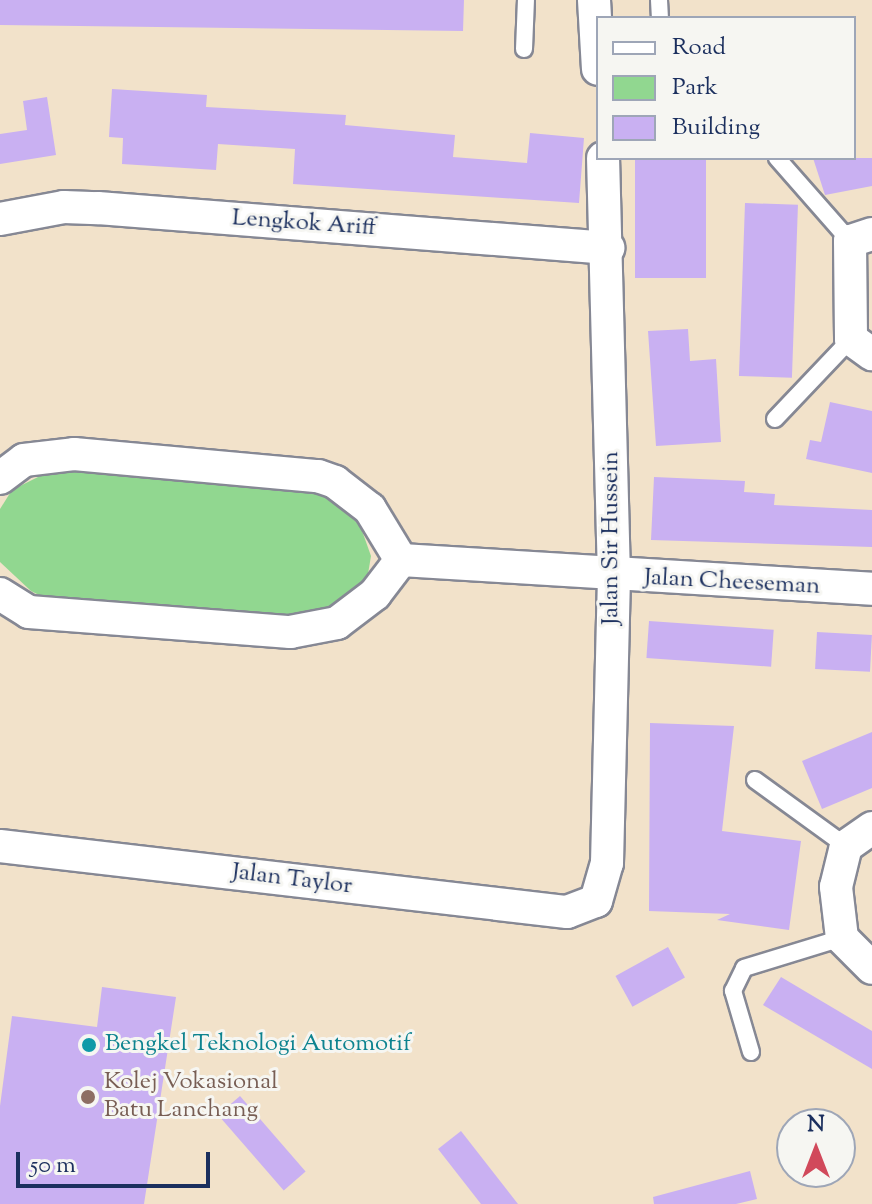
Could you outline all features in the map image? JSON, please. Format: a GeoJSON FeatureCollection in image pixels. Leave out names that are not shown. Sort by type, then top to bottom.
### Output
{"type":"FeatureCollection","features":[{"type":"Feature","properties":{"kind":"street"},"geometry":{"type":"LineString","coordinates":[[594,0],[596,34]]}},
{"type":"Feature","properties":{"kind":"street","name":"Jalan Sir Hussein"},"geometry":{"type":"LineString","coordinates":[[583,910],[596,901],[605,881],[614,577],[608,248],[603,160]]}},
{"type":"Feature","properties":{"kind":"street","name":"Lengkok Ariff"},"geometry":{"type":"LineString","coordinates":[[0,219],[64,207],[98,208],[608,248]]}},
{"type":"Feature","properties":{"kind":"street"},"geometry":{"type":"LineString","coordinates":[[861,238],[862,346]]}},
{"type":"Feature","properties":{"kind":"street"},"geometry":{"type":"LineString","coordinates":[[0,478],[24,460],[74,454],[318,476],[335,482],[370,509],[401,560],[375,594],[337,623],[290,632],[29,612],[0,594]]}},
{"type":"Feature","properties":{"kind":"street","name":"Jalan Cheeseman"},"geometry":{"type":"LineString","coordinates":[[401,560],[614,577],[872,589]]}},
{"type":"Feature","properties":{"kind":"street"},"geometry":{"type":"LineString","coordinates":[[859,837],[836,887],[842,938],[872,968]]}},
{"type":"Feature","properties":{"kind":"street","name":"Jalan Taylor"},"geometry":{"type":"LineString","coordinates":[[0,846],[549,910],[583,910]]}},
{"type":"Feature","properties":{"kind":"lane"},"geometry":{"type":"LineString","coordinates":[[524,49],[526,0]]}},
{"type":"Feature","properties":{"kind":"lane"},"geometry":{"type":"LineString","coordinates":[[779,160],[861,238]]}},
{"type":"Feature","properties":{"kind":"lane"},"geometry":{"type":"LineString","coordinates":[[775,419],[862,346]]}},
{"type":"Feature","properties":{"kind":"lane"},"geometry":{"type":"LineString","coordinates":[[755,780],[859,837]]}},
{"type":"Feature","properties":{"kind":"lane"},"geometry":{"type":"LineString","coordinates":[[751,1052],[733,991],[744,968],[842,938]]}},
{"type":"Feature","properties":{"kind":"green space"},"geometry":{"type":"Polygon","coordinates":[[[52,470],[322,493],[360,525],[371,556],[367,580],[327,615],[299,621],[53,602],[31,591],[0,562],[0,509],[12,490],[52,470]]]}},
{"type":"Feature","properties":{"kind":"building"},"geometry":{"type":"Polygon","coordinates":[[[0,0],[464,0],[463,31],[0,25],[0,0]]]}},
{"type":"Feature","properties":{"kind":"building"},"geometry":{"type":"Polygon","coordinates":[[[112,89],[207,95],[206,107],[346,115],[345,125],[455,135],[453,157],[527,163],[530,133],[584,138],[579,203],[293,184],[295,149],[218,144],[216,170],[122,164],[123,138],[109,137],[112,89]]]}},
{"type":"Feature","properties":{"kind":"building"},"geometry":{"type":"Polygon","coordinates":[[[47,97],[56,155],[0,164],[0,134],[27,130],[23,101],[47,97]]]}},
{"type":"Feature","properties":{"kind":"building"},"geometry":{"type":"Polygon","coordinates":[[[872,158],[872,186],[825,195],[814,160],[872,158]]]}},
{"type":"Feature","properties":{"kind":"building"},"geometry":{"type":"Polygon","coordinates":[[[635,160],[706,160],[706,278],[635,278],[635,160]]]}},
{"type":"Feature","properties":{"kind":"building"},"geometry":{"type":"Polygon","coordinates":[[[745,203],[798,205],[792,378],[739,376],[745,203]]]}},
{"type":"Feature","properties":{"kind":"building"},"geometry":{"type":"Polygon","coordinates":[[[688,329],[690,361],[716,359],[721,442],[656,446],[648,331],[688,329]]]}},
{"type":"Feature","properties":{"kind":"building"},"geometry":{"type":"Polygon","coordinates":[[[830,402],[872,411],[872,473],[806,459],[810,440],[821,442],[830,402]]]}},
{"type":"Feature","properties":{"kind":"building"},"geometry":{"type":"Polygon","coordinates":[[[654,477],[745,481],[744,492],[775,494],[774,505],[872,510],[872,547],[651,540],[654,477]]]}},
{"type":"Feature","properties":{"kind":"building"},"geometry":{"type":"Polygon","coordinates":[[[649,621],[774,630],[771,667],[646,658],[649,621]]]}},
{"type":"Feature","properties":{"kind":"building"},"geometry":{"type":"Polygon","coordinates":[[[817,632],[872,635],[870,672],[815,669],[817,632]]]}},
{"type":"Feature","properties":{"kind":"building"},"geometry":{"type":"Polygon","coordinates":[[[650,723],[734,726],[722,831],[801,841],[789,930],[717,920],[730,914],[649,911],[650,723]]]}},
{"type":"Feature","properties":{"kind":"building"},"geometry":{"type":"Polygon","coordinates":[[[872,732],[872,788],[822,809],[802,761],[872,732]]]}},
{"type":"Feature","properties":{"kind":"building"},"geometry":{"type":"Polygon","coordinates":[[[668,947],[685,978],[632,1007],[616,976],[668,947]]]}},
{"type":"Feature","properties":{"kind":"building"},"geometry":{"type":"Polygon","coordinates":[[[781,977],[872,1031],[872,1069],[763,1005],[781,977]]]}},
{"type":"Feature","properties":{"kind":"building","name":"Kolej Vokasional Batu Lanchang"},"geometry":{"type":"Polygon","coordinates":[[[102,987],[176,997],[144,1204],[0,1204],[0,1106],[12,1016],[97,1027],[102,987]]]}},
{"type":"Feature","properties":{"kind":"building"},"geometry":{"type":"Polygon","coordinates":[[[240,1096],[306,1171],[284,1190],[218,1115],[240,1096]]]}},
{"type":"Feature","properties":{"kind":"building"},"geometry":{"type":"Polygon","coordinates":[[[461,1131],[518,1204],[481,1204],[438,1149],[461,1131]]]}},
{"type":"Feature","properties":{"kind":"building"},"geometry":{"type":"Polygon","coordinates":[[[750,1171],[757,1199],[736,1204],[654,1204],[653,1197],[750,1171]]]}},
{"type":"Feature","properties":{"kind":"place","name":"Bengkel Teknologi Automotif"},"geometry":{"type":"Point","coordinates":[89,1045]}},
{"type":"Feature","properties":{"kind":"place","name":"Kolej Vokasional Batu Lanchang"},"geometry":{"type":"Point","coordinates":[88,1097]}}]}
